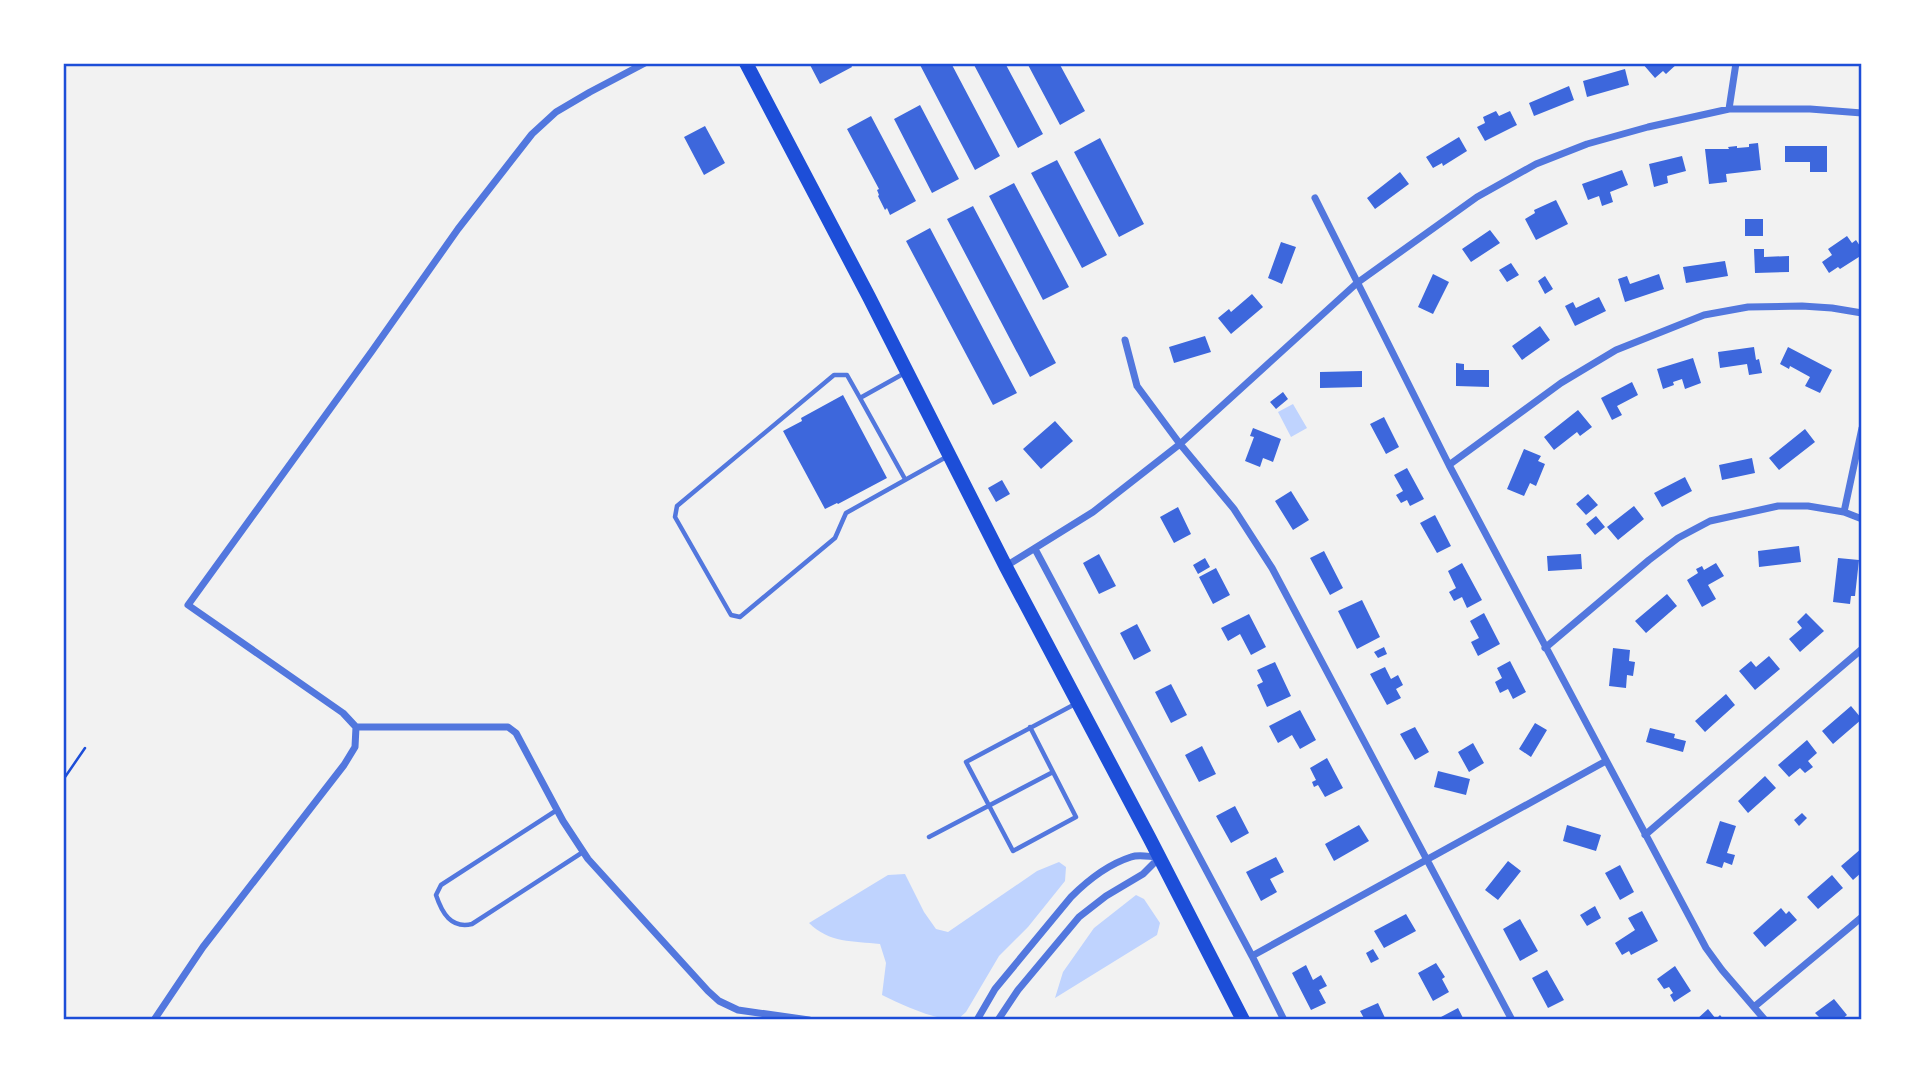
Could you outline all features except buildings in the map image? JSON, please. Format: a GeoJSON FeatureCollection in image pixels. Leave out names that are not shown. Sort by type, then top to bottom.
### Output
{"type":"FeatureCollection","features":[{"type":"Feature","properties":{"kind":"highway"},"geometry":{"type":"LineString","coordinates":[[746,63],[1243,1020]]}},
{"type":"Feature","properties":{"kind":"street"},"geometry":{"type":"LineString","coordinates":[[154,1020],[202,947],[344,765],[355,747],[356,727],[343,713],[188,605],[458,229],[532,134],[556,112],[645,63]]}},
{"type":"Feature","properties":{"kind":"street"},"geometry":{"type":"LineString","coordinates":[[1729,109],[1736,63]]}},
{"type":"Feature","properties":{"kind":"street"},"geometry":{"type":"LineString","coordinates":[[1006,567],[1093,512],[1180,444],[1357,283],[1477,197],[1536,164],[1648,127],[1729,109],[1810,109],[1862,113]]}},
{"type":"Feature","properties":{"kind":"street"},"geometry":{"type":"LineString","coordinates":[[1315,198],[1449,465],[1706,948],[1765,1020]]}},
{"type":"Feature","properties":{"kind":"street"},"geometry":{"type":"LineString","coordinates":[[1449,465],[1561,383],[1616,350],[1704,316],[1748,307],[1802,306],[1862,313]]}},
{"type":"Feature","properties":{"kind":"street"},"geometry":{"type":"LineString","coordinates":[[1125,340],[1137,386],[1180,444],[1234,509],[1272,568],[1512,1020]]}},
{"type":"Feature","properties":{"kind":"street"},"geometry":{"type":"LineString","coordinates":[[1844,512],[1862,428]]}},
{"type":"Feature","properties":{"kind":"street"},"geometry":{"type":"LineString","coordinates":[[1545,648],[1649,560],[1678,538],[1710,521],[1778,506],[1808,506],[1844,512],[1862,519]]}},
{"type":"Feature","properties":{"kind":"street"},"geometry":{"type":"LineString","coordinates":[[1035,549],[1284,1020]]}},
{"type":"Feature","properties":{"kind":"street"},"geometry":{"type":"LineString","coordinates":[[1645,835],[1862,649]]}},
{"type":"Feature","properties":{"kind":"street"},"geometry":{"type":"LineString","coordinates":[[356,727],[508,727],[516,733],[584,852],[719,1001],[737,1010],[809,1020]]}},
{"type":"Feature","properties":{"kind":"street"},"geometry":{"type":"LineString","coordinates":[[1252,956],[1606,761]]}},
{"type":"Feature","properties":{"kind":"street"},"geometry":{"type":"LineString","coordinates":[[977,1020],[995,989],[1084,884],[1133,856],[1159,858]]}},
{"type":"Feature","properties":{"kind":"street"},"geometry":{"type":"LineString","coordinates":[[998,1020],[1018,990],[1079,917],[1106,896],[1143,874],[1159,858]]}},
{"type":"Feature","properties":{"kind":"street"},"geometry":{"type":"LineString","coordinates":[[1754,1007],[1862,917]]}},
{"type":"Feature","properties":{"kind":"lane"},"geometry":{"type":"LineString","coordinates":[[860,398],[907,372]]}},
{"type":"Feature","properties":{"kind":"lane"},"geometry":{"type":"LineString","coordinates":[[905,480],[847,375],[834,375],[677,506],[675,517],[732,615],[740,617],[835,538],[846,513],[905,480],[949,455]]}},
{"type":"Feature","properties":{"kind":"lane"},"geometry":{"type":"LineString","coordinates":[[1030,727],[1076,817],[1013,851],[966,762],[1030,727],[1077,702]]}},
{"type":"Feature","properties":{"kind":"lane"},"geometry":{"type":"LineString","coordinates":[[929,837],[1053,772]]}},
{"type":"Feature","properties":{"kind":"lane"},"geometry":{"type":"LineString","coordinates":[[558,810],[441,885],[436,895],[440,907],[452,922],[462,926],[472,924],[584,852]]}},
{"type":"Feature","properties":{"kind":"path"},"geometry":{"type":"LineString","coordinates":[[63,780],[85,748]]}},
{"type":"Feature","properties":{"kind":"water"},"geometry":{"type":"Polygon","coordinates":[[[1293,404],[1307,428],[1291,437],[1278,412],[1293,404]]]}},
{"type":"Feature","properties":{"kind":"water"},"geometry":{"type":"Polygon","coordinates":[[[1059,862],[1066,867],[1065,881],[1028,927],[999,956],[966,1012],[957,1020],[929,1015],[882,995],[886,963],[880,944],[833,938],[809,923],[888,875],[905,874],[924,912],[936,929],[948,932],[1037,871],[1059,862]]]}},
{"type":"Feature","properties":{"kind":"water"},"geometry":{"type":"Polygon","coordinates":[[[1136,895],[1144,899],[1160,923],[1157,935],[1055,998],[1063,972],[1094,928],[1136,895]]]}}]}
